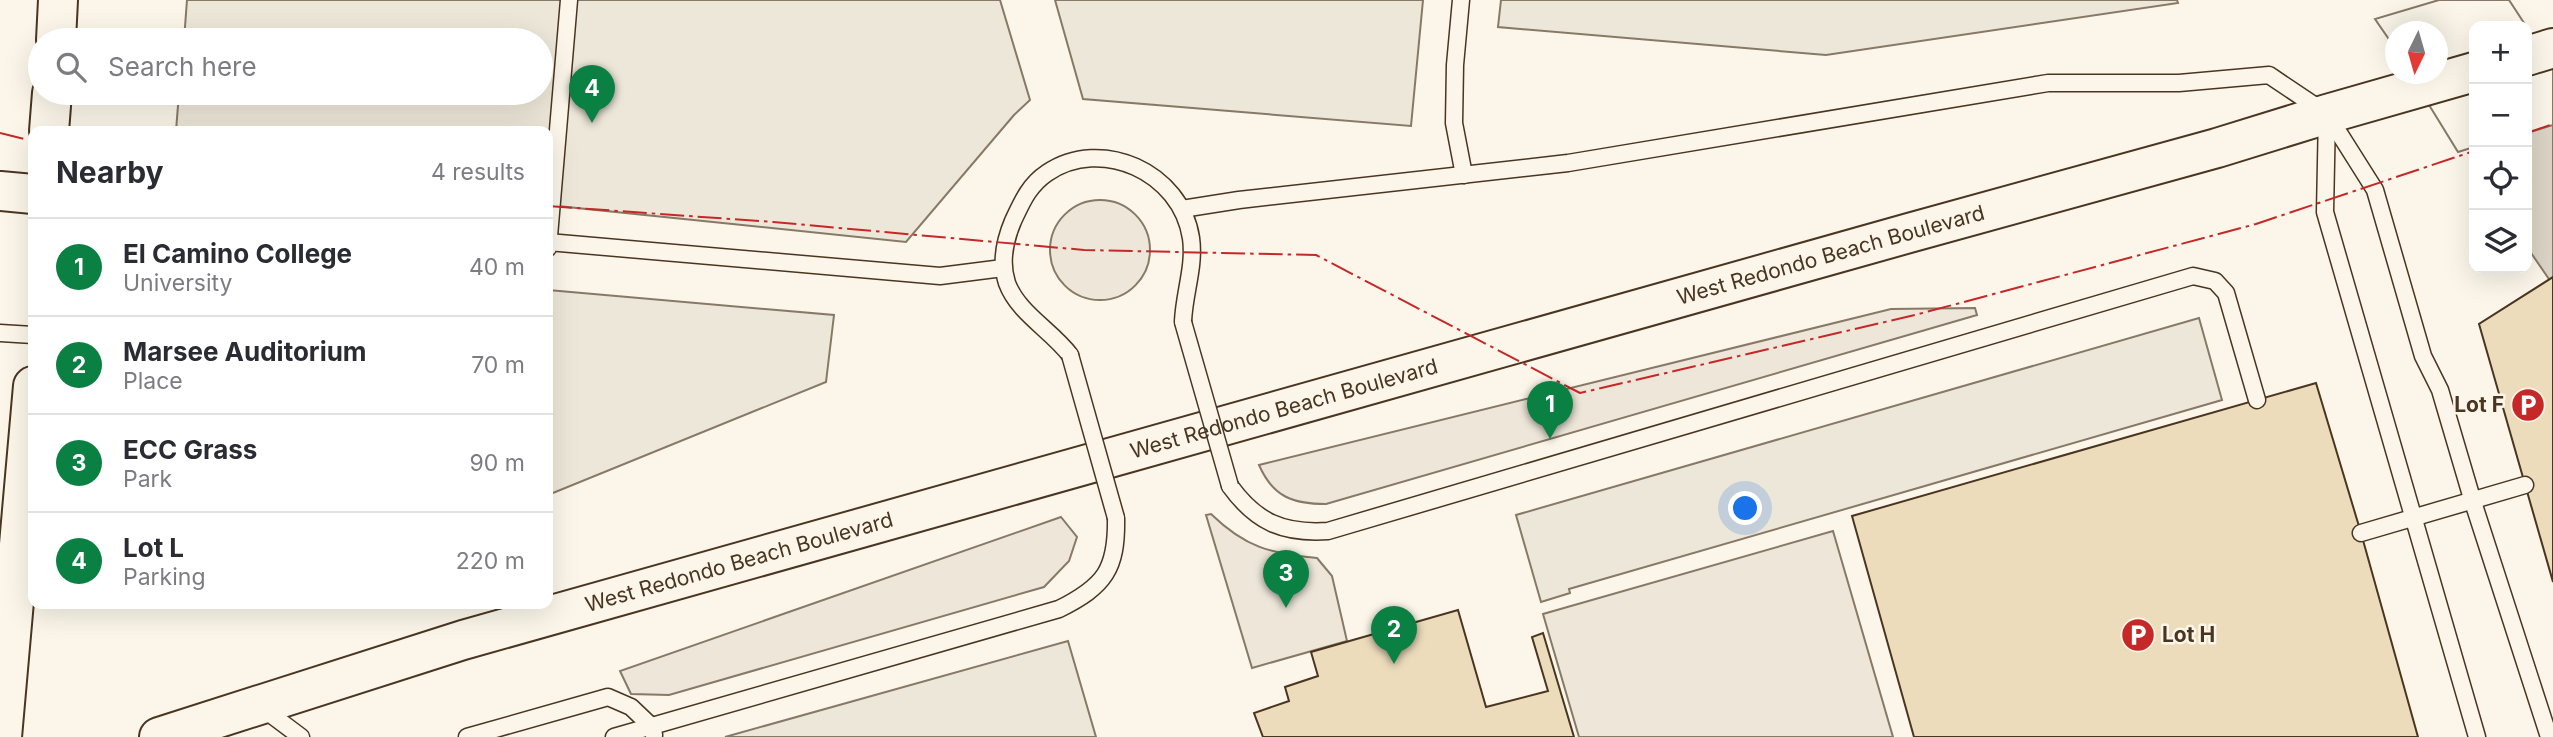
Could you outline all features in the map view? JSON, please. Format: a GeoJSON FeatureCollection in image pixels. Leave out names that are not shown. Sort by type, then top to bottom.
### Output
{"type":"FeatureCollection","features":[{"type":"Feature","properties":{"kind":"main road"},"geometry":{"type":"LineString","coordinates":[[57,28],[58,0]]}},
{"type":"Feature","properties":{"kind":"main road","name":"West Redondo Beach Boulevard"},"geometry":{"type":"LineString","coordinates":[[159,737],[476,636],[2217,148],[2469,73]]}},
{"type":"Feature","properties":{"kind":"main road"},"geometry":{"type":"LineString","coordinates":[[49,126],[51,105]]}},
{"type":"Feature","properties":{"kind":"main road"},"geometry":{"type":"LineString","coordinates":[[0,191],[28,194]]}},
{"type":"Feature","properties":{"kind":"main road"},"geometry":{"type":"LineString","coordinates":[[2,737],[28,443]]}},
{"type":"Feature","properties":{"kind":"lane"},"geometry":{"type":"LineString","coordinates":[[553,184],[569,0]]}},
{"type":"Feature","properties":{"kind":"lane"},"geometry":{"type":"LineString","coordinates":[[1461,0],[1455,65],[1454,123],[1464,175]]}},
{"type":"Feature","properties":{"kind":"lane"},"geometry":{"type":"LineString","coordinates":[[1182,209],[1239,200],[1567,163],[2048,83],[2179,83],[2269,75],[2327,114],[2375,190],[2423,356],[2440,390],[2549,737]]}},
{"type":"Feature","properties":{"kind":"lane"},"geometry":{"type":"LineString","coordinates":[[2327,114],[2325,212],[2477,737]]}},
{"type":"Feature","properties":{"kind":"lane"},"geometry":{"type":"LineString","coordinates":[[614,737],[653,732],[1059,609],[1100,584],[1111,563],[1116,540],[1116,517],[1070,355],[1016,300],[1007,284],[1003,268],[1005,242],[1026,194],[1047,173],[1082,158],[1127,162],[1158,178],[1182,209],[1191,235],[1193,260],[1183,303],[1182,322],[1230,486],[1242,502],[1266,522],[1285,529],[1328,531],[2193,276],[2215,281],[2226,293],[2257,400]]}},
{"type":"Feature","properties":{"kind":"lane"},"geometry":{"type":"LineString","coordinates":[[553,242],[940,276],[1003,268]]}},
{"type":"Feature","properties":{"kind":"lane"},"geometry":{"type":"LineString","coordinates":[[0,333],[28,335]]}},
{"type":"Feature","properties":{"kind":"lane"},"geometry":{"type":"LineString","coordinates":[[2361,533],[2525,485]]}},
{"type":"Feature","properties":{"kind":"lane"},"geometry":{"type":"LineString","coordinates":[[467,737],[608,697],[631,707],[653,732]]}},
{"type":"Feature","properties":{"kind":"lane"},"geometry":{"type":"LineString","coordinates":[[259,706],[301,737]]}},
{"type":"Feature","properties":{"kind":"shaded area"},"geometry":{"type":"Polygon","coordinates":[[[187,0],[1000,0],[1030,100],[1014,115],[906,242],[553,206],[553,126],[176,126],[178,105],[553,105],[553,28],[185,28],[187,0]]]}},
{"type":"Feature","properties":{"kind":"shaded area"},"geometry":{"type":"Polygon","coordinates":[[[1055,0],[1423,0],[1411,126],[1083,99],[1055,0]]]}},
{"type":"Feature","properties":{"kind":"shaded area"},"geometry":{"type":"Polygon","coordinates":[[[1501,0],[2177,0],[2178,3],[1826,55],[1498,27],[1501,0]]]}},
{"type":"Feature","properties":{"kind":"shaded area"},"geometry":{"type":"Polygon","coordinates":[[[2532,40],[2553,72],[2553,285],[2532,254],[2532,40]]]}},
{"type":"Feature","properties":{"kind":"shaded area"},"geometry":{"type":"Polygon","coordinates":[[[1100,200],[1128,208],[1142,222],[1150,250],[1142,278],[1128,292],[1100,300],[1072,292],[1058,278],[1050,250],[1058,222],[1072,208],[1100,200]]]}},
{"type":"Feature","properties":{"kind":"shaded area"},"geometry":{"type":"Polygon","coordinates":[[[553,290],[834,315],[826,382],[553,493],[553,290]]]}},
{"type":"Feature","properties":{"kind":"shaded area"},"geometry":{"type":"Polygon","coordinates":[[[1975,308],[1977,315],[1326,504],[1304,502],[1285,496],[1271,485],[1259,465],[1891,309],[1975,308]]]}},
{"type":"Feature","properties":{"kind":"shaded area"},"geometry":{"type":"Polygon","coordinates":[[[2199,318],[2222,400],[1569,589],[1570,593],[1541,602],[1516,515],[2199,318]]]}},
{"type":"Feature","properties":{"kind":"shaded area"},"geometry":{"type":"Polygon","coordinates":[[[1211,514],[1236,535],[1260,547],[1317,558],[1332,576],[1347,641],[1252,668],[1206,515],[1211,514]]]}},
{"type":"Feature","properties":{"kind":"shaded area"},"geometry":{"type":"Polygon","coordinates":[[[1061,517],[1077,537],[1069,561],[1044,587],[669,695],[631,694],[620,671],[1061,517]]]}},
{"type":"Feature","properties":{"kind":"shaded area"},"geometry":{"type":"Polygon","coordinates":[[[1833,531],[1893,737],[1579,737],[1543,614],[1833,531]]]}},
{"type":"Feature","properties":{"kind":"shaded area"},"geometry":{"type":"Polygon","coordinates":[[[1068,641],[1096,737],[725,737],[1068,641]]]}},
{"type":"Feature","properties":{"kind":"pier"},"geometry":{"type":"Polygon","coordinates":[[[2439,0],[2509,0],[2523,21],[2469,21],[2469,149],[2458,152],[2416,84],[2448,84],[2448,21],[2385,21],[2385,34],[2375,19],[2439,0]]]}},
{"type":"Feature","properties":{"kind":"pier"},"geometry":{"type":"Polygon","coordinates":[[[2532,37],[2553,66],[2553,125],[2532,131],[2532,37]]]}},
{"type":"Feature","properties":{"kind":"building","name":"Lot F"},"geometry":{"type":"Polygon","coordinates":[[[2553,277],[2553,582],[2479,324],[2553,277]]]}},
{"type":"Feature","properties":{"kind":"building","name":"Lot H"},"geometry":{"type":"Polygon","coordinates":[[[2316,383],[2418,737],[1914,737],[1852,516],[2316,383]]]}},
{"type":"Feature","properties":{"kind":"building"},"geometry":{"type":"Polygon","coordinates":[[[1458,610],[1486,707],[1548,691],[1532,637],[1543,633],[1574,737],[1263,737],[1254,713],[1289,701],[1285,687],[1318,676],[1311,652],[1458,610]]]}},
{"type":"Feature","properties":{"kind":"power"},"geometry":{"type":"LineString","coordinates":[[2532,131],[2553,124]]}},
{"type":"Feature","properties":{"kind":"power"},"geometry":{"type":"LineString","coordinates":[[0,133],[28,140]]}},
{"type":"Feature","properties":{"kind":"power"},"geometry":{"type":"LineString","coordinates":[[553,206],[773,222],[1084,250],[1316,255],[1580,393],[1915,315],[2256,224],[2469,153]]}},
{"type":"Feature","properties":{"kind":"place","name":"Lot L"},"geometry":{"type":"Point","coordinates":[592,123]}},
{"type":"Feature","properties":{"kind":"place","name":"Lot F"},"geometry":{"type":"Point","coordinates":[2528,405]}},
{"type":"Feature","properties":{"kind":"place","name":"El Camino College"},"geometry":{"type":"Point","coordinates":[1550,439]}},
{"type":"Feature","properties":{"kind":"place","name":"ECC Grass"},"geometry":{"type":"Point","coordinates":[1286,608]}},
{"type":"Feature","properties":{"kind":"place","name":"Lot H"},"geometry":{"type":"Point","coordinates":[2138,635]}},
{"type":"Feature","properties":{"kind":"place","name":"Marsee Auditorium"},"geometry":{"type":"Point","coordinates":[1394,664]}}]}
